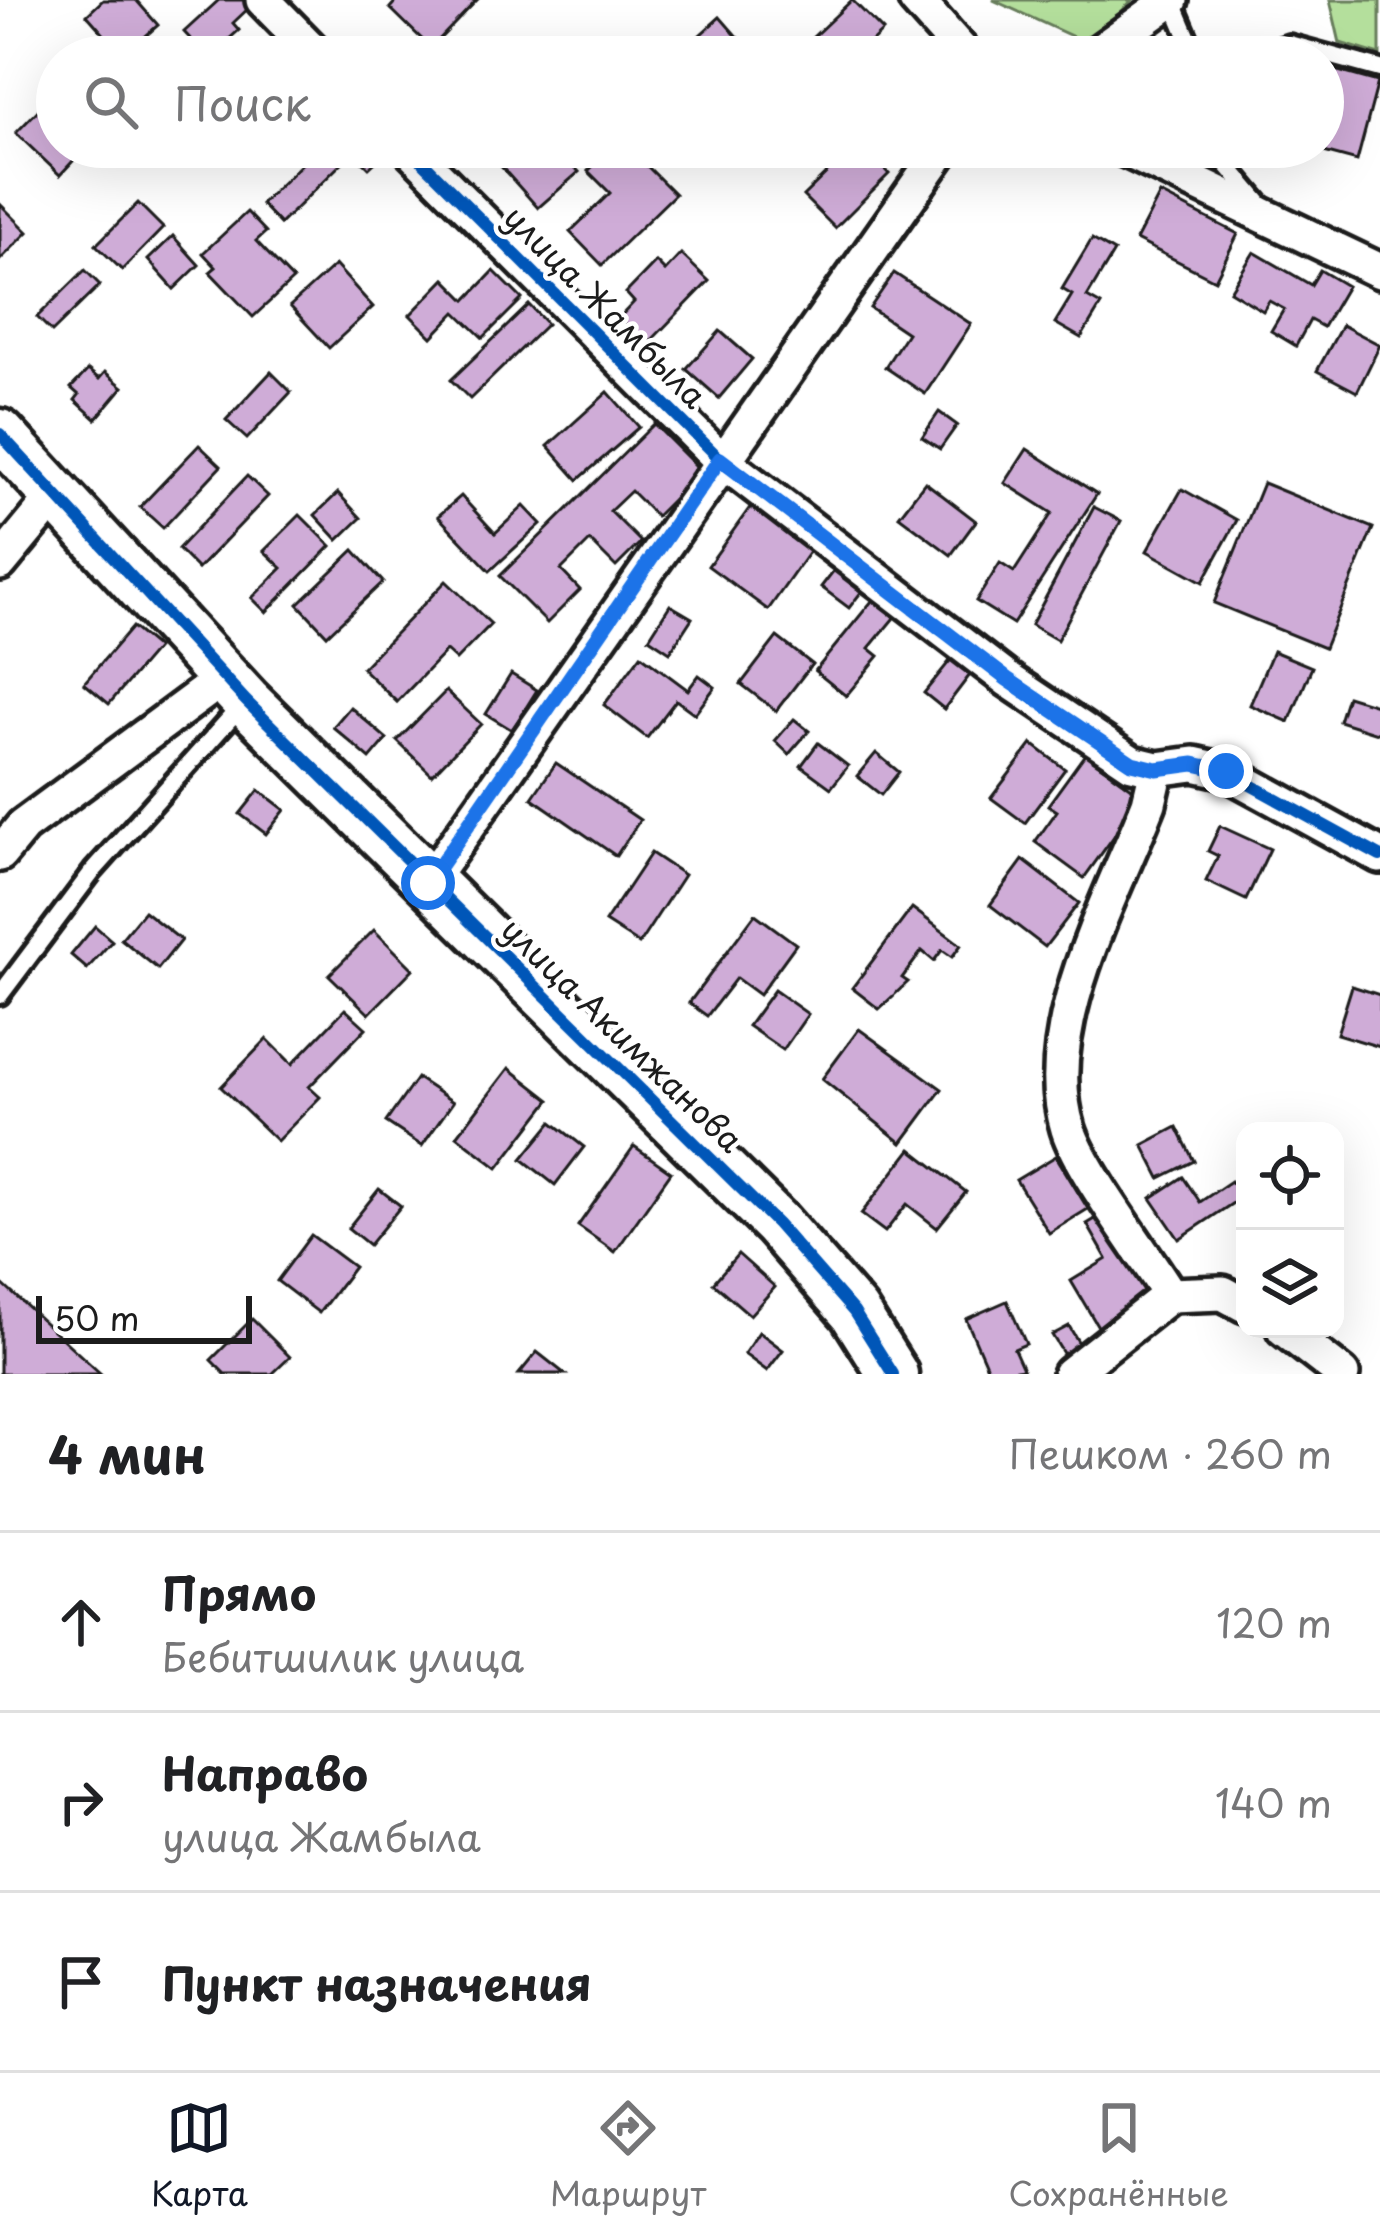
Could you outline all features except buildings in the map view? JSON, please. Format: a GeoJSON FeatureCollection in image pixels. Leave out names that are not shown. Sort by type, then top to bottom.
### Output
{"type":"FeatureCollection","features":[{"type":"Feature","properties":{"kind":"street"},"geometry":{"type":"LineString","coordinates":[[263,0],[298,36]]}},
{"type":"Feature","properties":{"kind":"street"},"geometry":{"type":"LineString","coordinates":[[916,0],[948,36]]}},
{"type":"Feature","properties":{"kind":"street"},"geometry":{"type":"LineString","coordinates":[[1121,36],[1172,0]]}},
{"type":"Feature","properties":{"kind":"street","name":"улица Жамбыла"},"geometry":{"type":"LineString","coordinates":[[429,168],[720,459],[1007,679],[1132,763],[1157,769],[1194,764],[1226,771],[1380,856]]}},
{"type":"Feature","properties":{"kind":"street"},"geometry":{"type":"LineString","coordinates":[[428,883],[720,459],[929,168]]}},
{"type":"Feature","properties":{"kind":"street"},"geometry":{"type":"LineString","coordinates":[[1162,168],[1380,271]]}},
{"type":"Feature","properties":{"kind":"street","name":"улица Акимжанова"},"geometry":{"type":"LineString","coordinates":[[0,434],[236,688],[428,883],[777,1223],[854,1312],[893,1374]]}},
{"type":"Feature","properties":{"kind":"street"},"geometry":{"type":"LineString","coordinates":[[0,563],[57,494]]}},
{"type":"Feature","properties":{"kind":"street"},"geometry":{"type":"LineString","coordinates":[[0,854],[23,826],[236,688]]}},
{"type":"Feature","properties":{"kind":"street"},"geometry":{"type":"LineString","coordinates":[[1157,769],[1149,803],[1061,1031],[1058,1082],[1070,1134],[1170,1295]]}},
{"type":"Feature","properties":{"kind":"street"},"geometry":{"type":"LineString","coordinates":[[1070,1374],[1170,1295],[1223,1293],[1236,1300]]}},
{"type":"Feature","properties":{"kind":"street"},"geometry":{"type":"LineString","coordinates":[[1296,1338],[1342,1374]]}},
{"type":"Feature","properties":{"kind":"lane"},"geometry":{"type":"LineString","coordinates":[[1172,0],[1187,36]]}},
{"type":"Feature","properties":{"kind":"lane"},"geometry":{"type":"LineString","coordinates":[[1344,59],[1380,69]]}},
{"type":"Feature","properties":{"kind":"lane"},"geometry":{"type":"LineString","coordinates":[[1230,168],[1279,226]]}},
{"type":"Feature","properties":{"kind":"lane"},"geometry":{"type":"LineString","coordinates":[[0,995],[236,688]]}},
{"type":"Feature","properties":{"kind":"green space"},"geometry":{"type":"Polygon","coordinates":[[[993,0],[1132,0],[1099,36],[1071,36],[993,0]]]}},
{"type":"Feature","properties":{"kind":"green space"},"geometry":{"type":"Polygon","coordinates":[[[1330,0],[1380,0],[1380,55],[1344,44],[1344,36],[1338,36],[1330,0]]]}},
{"type":"Feature","properties":{"kind":"cycle path"},"geometry":{"type":"LineString","coordinates":[[429,168],[720,459],[1007,679],[1132,763],[1157,769],[1194,764],[1225,771],[1380,856]]}},
{"type":"Feature","properties":{"kind":"cycle path"},"geometry":{"type":"LineString","coordinates":[[0,434],[246,701],[777,1224],[854,1312],[893,1374]]}},
{"type":"Feature","properties":{"kind":"route"},"geometry":{"type":"LineString","coordinates":[[428,883],[720,459],[1007,679],[1132,763],[1157,769],[1194,764],[1226,771]]}}]}
